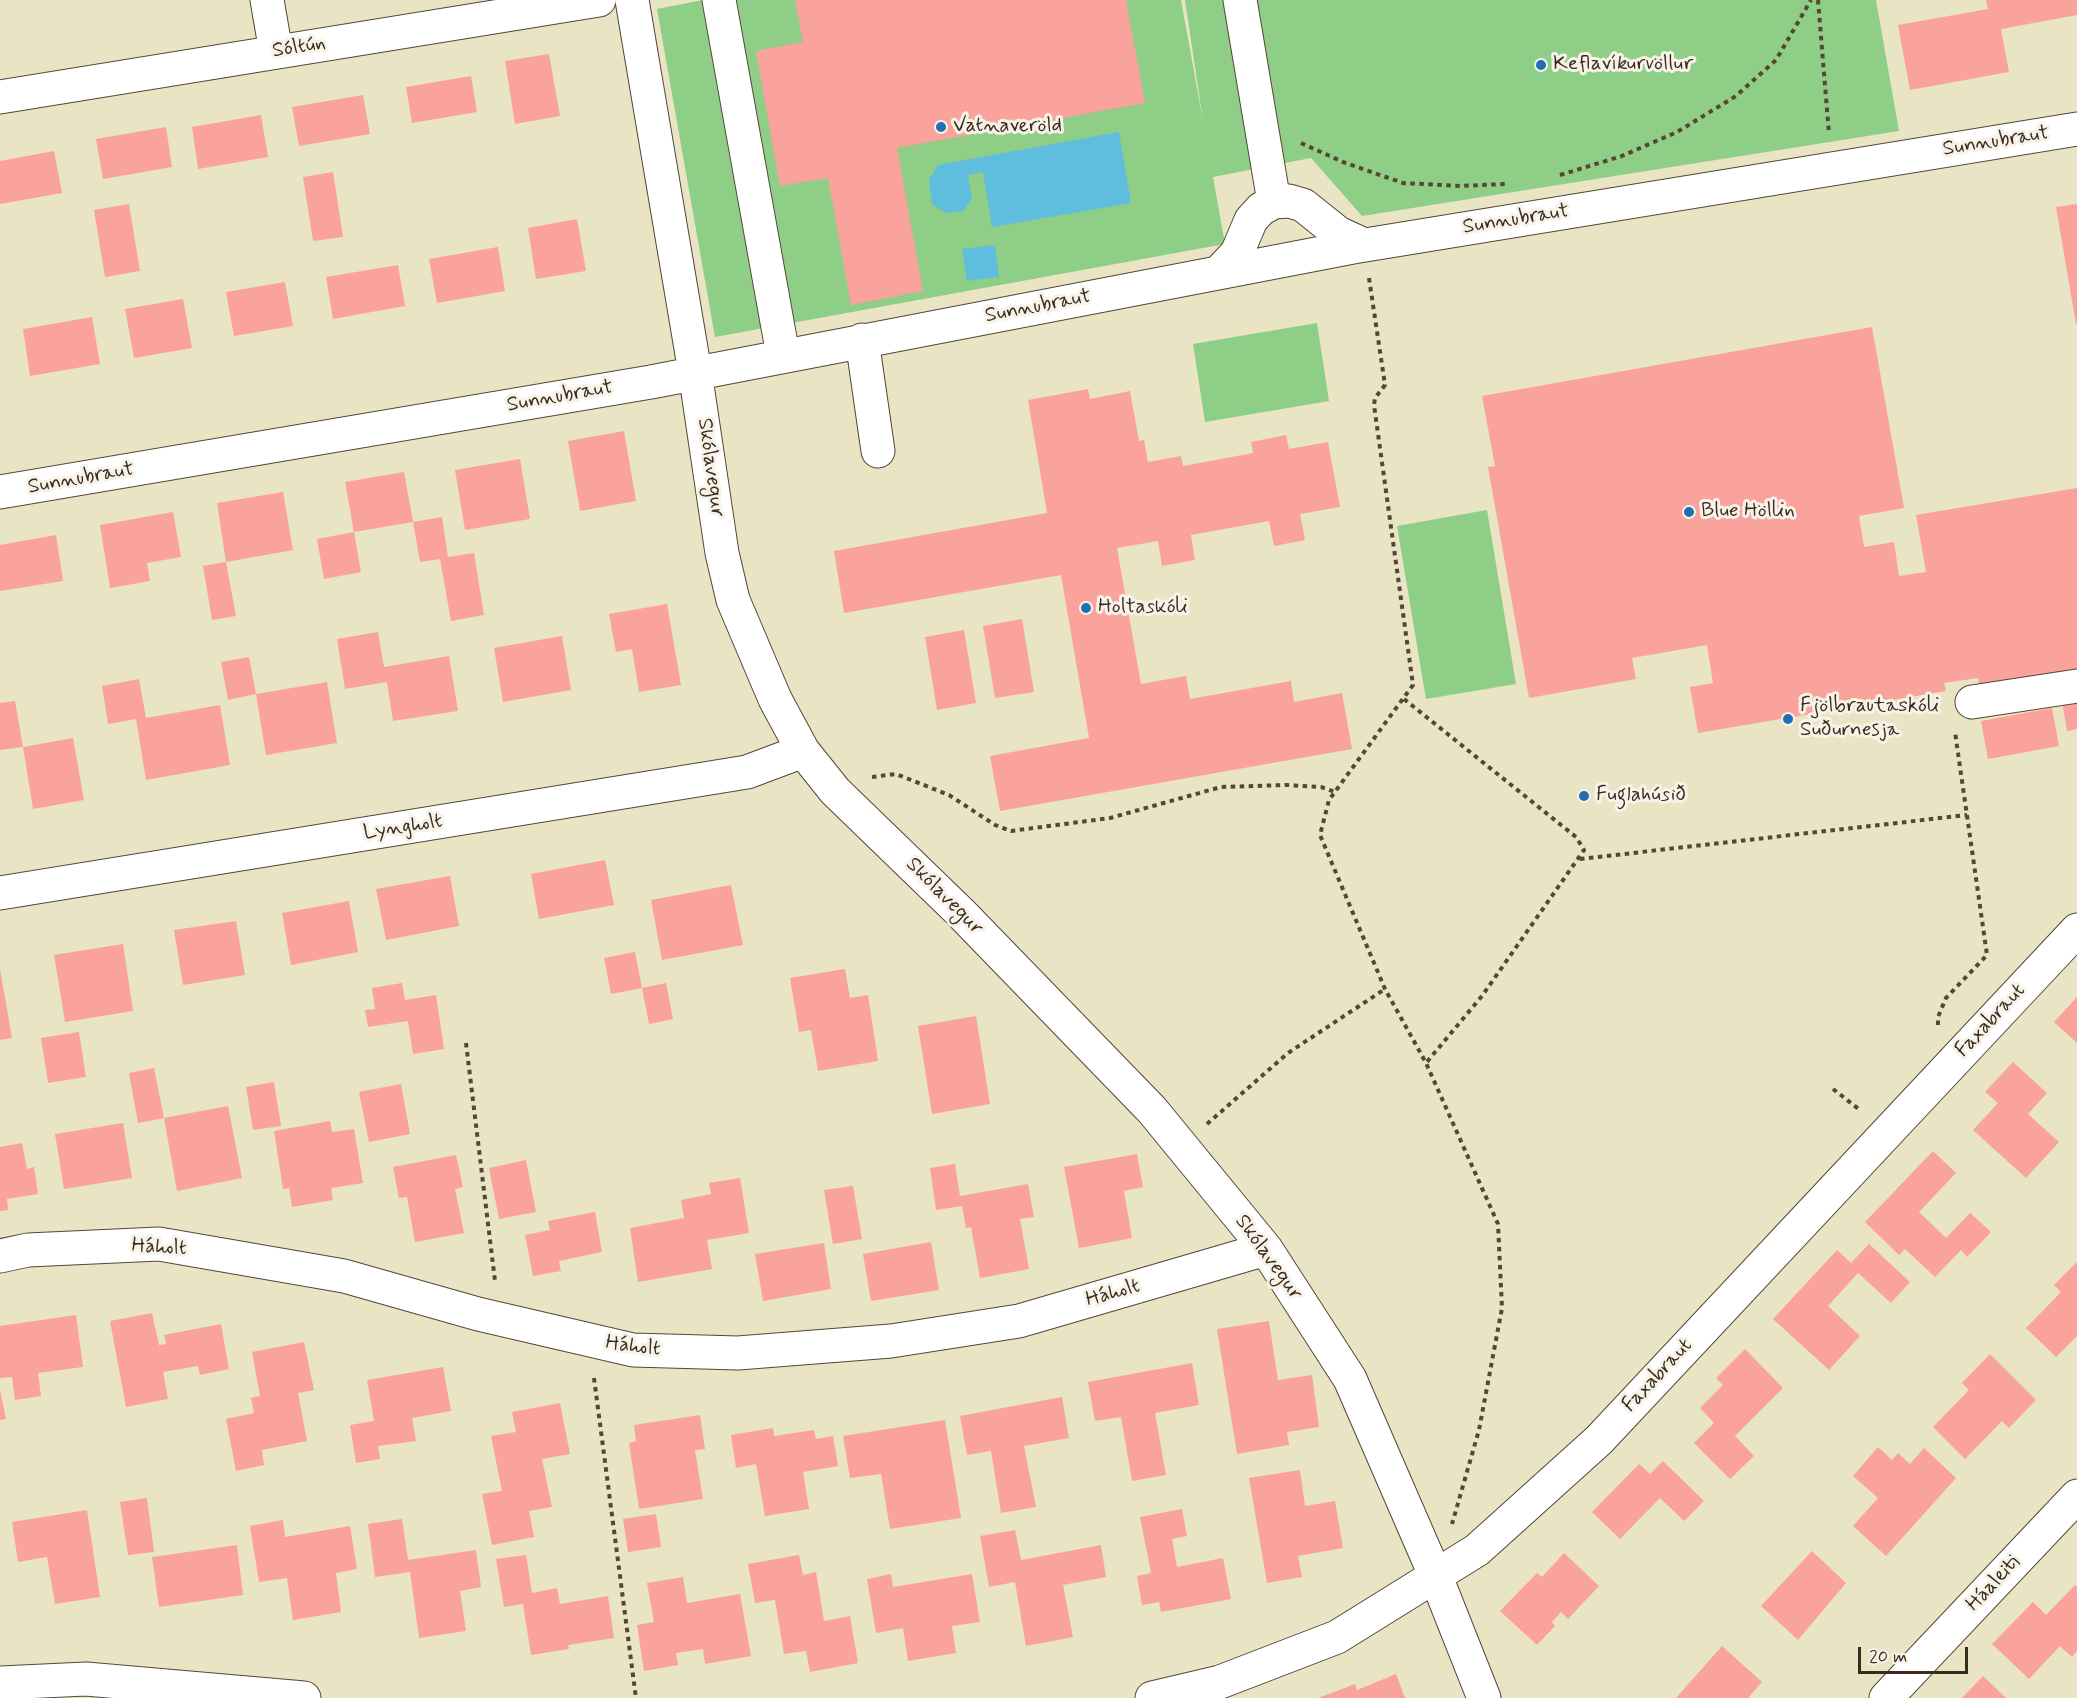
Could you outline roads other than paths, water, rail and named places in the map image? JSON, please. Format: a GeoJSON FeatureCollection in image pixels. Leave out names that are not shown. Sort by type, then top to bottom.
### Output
{"type":"FeatureCollection","features":[{"type":"Feature","properties":{"kind":"street"},"geometry":{"type":"LineString","coordinates":[[267,0],[276,52]]}},
{"type":"Feature","properties":{"kind":"street","name":"Sóltún"},"geometry":{"type":"LineString","coordinates":[[0,97],[599,0]]}},
{"type":"Feature","properties":{"kind":"street","name":"Skólavegur"},"geometry":{"type":"LineString","coordinates":[[632,0],[695,372],[722,553],[733,600],[752,650],[803,751],[835,791],[968,921],[1152,1110],[1266,1249],[1350,1379],[1436,1577],[1484,1698]]}},
{"type":"Feature","properties":{"kind":"street"},"geometry":{"type":"LineString","coordinates":[[719,0],[783,355]]}},
{"type":"Feature","properties":{"kind":"street"},"geometry":{"type":"LineString","coordinates":[[1240,0],[1274,202]]}},
{"type":"Feature","properties":{"kind":"street","name":"Sunnubraut"},"geometry":{"type":"LineString","coordinates":[[0,492],[639,384],[1364,245],[2077,129]]}},
{"type":"Feature","properties":{"kind":"street"},"geometry":{"type":"LineString","coordinates":[[1219,272],[1237,253],[1251,220],[1261,209],[1274,202],[1289,201],[1303,205],[1338,233],[1364,245]]}},
{"type":"Feature","properties":{"kind":"street"},"geometry":{"type":"LineString","coordinates":[[862,340],[878,451]]}},
{"type":"Feature","properties":{"kind":"street"},"geometry":{"type":"LineString","coordinates":[[1963,713],[2077,686]]}},
{"type":"Feature","properties":{"kind":"street","name":"Lyngholt"},"geometry":{"type":"LineString","coordinates":[[0,893],[747,772],[803,751]]}},
{"type":"Feature","properties":{"kind":"street","name":"Faxabraut"},"geometry":{"type":"LineString","coordinates":[[1152,1698],[1220,1682],[1337,1637],[1477,1550],[1599,1440],[2077,930]]}},
{"type":"Feature","properties":{"kind":"street","name":"Háholt"},"geometry":{"type":"LineString","coordinates":[[0,1256],[28,1251],[159,1244],[344,1276],[500,1319],[633,1350],[738,1353],[891,1341],[1019,1321],[1266,1249]]}},
{"type":"Feature","properties":{"kind":"street","name":"Háaleiti"},"geometry":{"type":"LineString","coordinates":[[1886,1698],[2077,1496]]}},
{"type":"Feature","properties":{"kind":"street"},"geometry":{"type":"LineString","coordinates":[[0,1683],[86,1679],[304,1698]]}},
{"type":"Feature","properties":{"kind":"water"},"geometry":{"type":"Polygon","coordinates":[[[1119,132],[1131,203],[992,227],[983,172],[968,175],[972,199],[963,211],[946,213],[932,204],[929,180],[938,165],[1119,132]]]}},
{"type":"Feature","properties":{"kind":"water"},"geometry":{"type":"Polygon","coordinates":[[[995,245],[999,277],[967,281],[962,249],[995,245]]]}},
{"type":"Feature","properties":{"kind":"place","name":"Keflavíkurvöllur"},"geometry":{"type":"Point","coordinates":[1541,65]}},
{"type":"Feature","properties":{"kind":"place","name":"Vatnaveröld"},"geometry":{"type":"Point","coordinates":[941,127]}},
{"type":"Feature","properties":{"kind":"place","name":"Blue Höllin"},"geometry":{"type":"Point","coordinates":[1689,512]}},
{"type":"Feature","properties":{"kind":"place","name":"Holtaskóli"},"geometry":{"type":"Point","coordinates":[1086,608]}},
{"type":"Feature","properties":{"kind":"place","name":"Fjölbrautaskóli Suðurnesja"},"geometry":{"type":"Point","coordinates":[1788,719]}},
{"type":"Feature","properties":{"kind":"place","name":"Fuglahúsið"},"geometry":{"type":"Point","coordinates":[1584,796]}}]}
